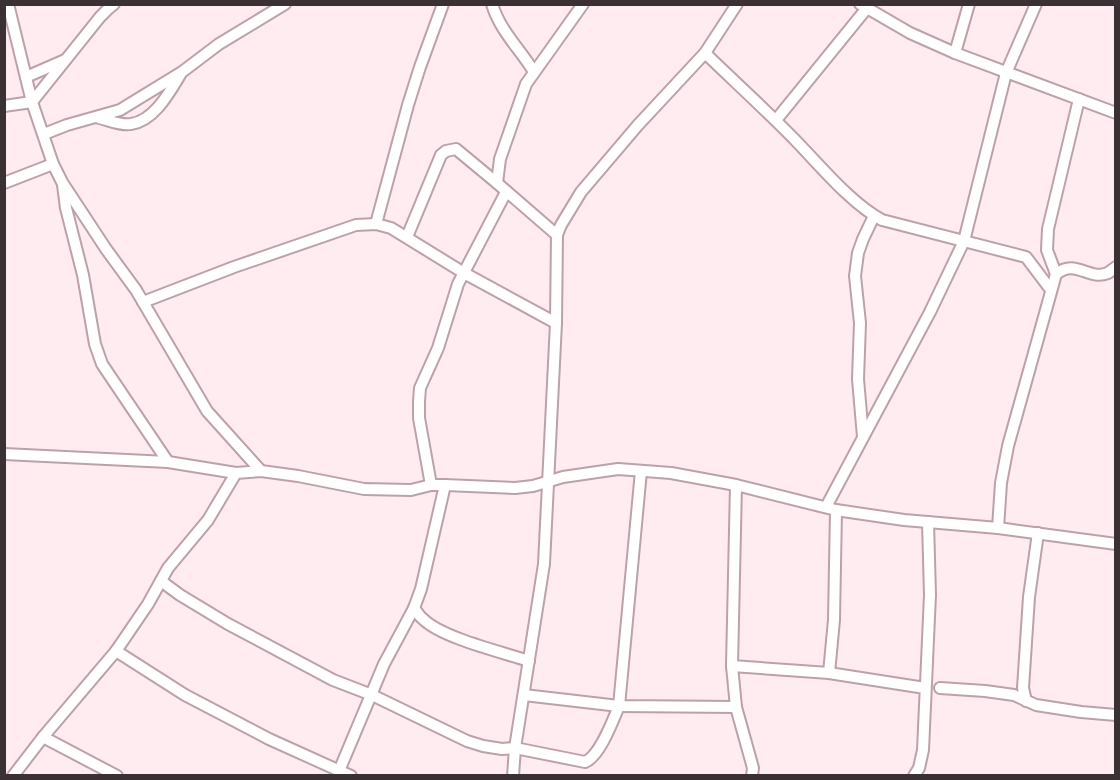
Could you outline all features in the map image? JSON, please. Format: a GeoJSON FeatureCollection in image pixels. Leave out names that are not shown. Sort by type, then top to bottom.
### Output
{"type":"FeatureCollection","features":[{"type":"Feature","properties":{"kind":"street"},"geometry":{"type":"LineString","coordinates":[[8,4],[32,102],[53,164],[62,182],[143,302],[207,411],[261,471]]}},
{"type":"Feature","properties":{"kind":"street"},"geometry":{"type":"LineString","coordinates":[[4,106],[32,102],[100,17],[114,4]]}},
{"type":"Feature","properties":{"kind":"street"},"geometry":{"type":"LineString","coordinates":[[44,134],[67,125],[120,111],[182,72],[219,44],[285,4]]}},
{"type":"Feature","properties":{"kind":"street"},"geometry":{"type":"LineString","coordinates":[[376,224],[408,105],[443,4]]}},
{"type":"Feature","properties":{"kind":"street"},"geometry":{"type":"LineString","coordinates":[[492,4],[506,35],[534,72]]}},
{"type":"Feature","properties":{"kind":"street"},"geometry":{"type":"LineString","coordinates":[[497,183],[500,159],[526,84],[583,4]]}},
{"type":"Feature","properties":{"kind":"street"},"geometry":{"type":"LineString","coordinates":[[513,776],[515,748],[544,564],[556,323],[557,235],[581,192],[638,125],[705,53],[736,4]]}},
{"type":"Feature","properties":{"kind":"street"},"geometry":{"type":"LineString","coordinates":[[955,53],[969,4]]}},
{"type":"Feature","properties":{"kind":"street"},"geometry":{"type":"LineString","coordinates":[[829,673],[834,620],[831,508],[863,437],[930,312],[964,241],[1006,73],[1036,4]]}},
{"type":"Feature","properties":{"kind":"street"},"geometry":{"type":"LineString","coordinates":[[776,120],[864,6],[910,33],[955,53],[1116,113]]}},
{"type":"Feature","properties":{"kind":"street"},"geometry":{"type":"LineString","coordinates":[[705,53],[776,120],[838,184],[874,216],[1026,257],[1051,290]]}},
{"type":"Feature","properties":{"kind":"street"},"geometry":{"type":"LineString","coordinates":[[26,77],[68,58]]}},
{"type":"Feature","properties":{"kind":"street"},"geometry":{"type":"LineString","coordinates":[[96,117],[130,125],[141,121],[152,113],[169,93],[182,72]]}},
{"type":"Feature","properties":{"kind":"street"},"geometry":{"type":"LineString","coordinates":[[1056,274],[1047,250],[1048,229],[1079,99]]}},
{"type":"Feature","properties":{"kind":"street"},"geometry":{"type":"LineString","coordinates":[[407,237],[441,155],[446,151],[456,149],[557,235]]}},
{"type":"Feature","properties":{"kind":"street"},"geometry":{"type":"LineString","coordinates":[[4,183],[53,164]]}},
{"type":"Feature","properties":{"kind":"street"},"geometry":{"type":"LineString","coordinates":[[62,182],[66,208],[83,275],[95,344],[102,364],[168,462]]}},
{"type":"Feature","properties":{"kind":"street"},"geometry":{"type":"LineString","coordinates":[[431,485],[419,418],[420,388],[438,348],[454,295],[506,192]]}},
{"type":"Feature","properties":{"kind":"street"},"geometry":{"type":"LineString","coordinates":[[863,437],[858,379],[860,323],[855,276],[858,253],[874,216]]}},
{"type":"Feature","properties":{"kind":"street"},"geometry":{"type":"LineString","coordinates":[[143,302],[234,267],[357,225],[376,224],[391,228],[464,273],[556,323]]}},
{"type":"Feature","properties":{"kind":"street"},"geometry":{"type":"LineString","coordinates":[[998,528],[1001,483],[1008,446],[1056,274],[1063,268],[1071,267],[1093,274],[1107,273],[1116,267]]}},
{"type":"Feature","properties":{"kind":"street"},"geometry":{"type":"LineString","coordinates":[[4,454],[168,462],[236,472],[261,471],[364,489],[411,490],[431,485],[515,488],[533,486],[563,477],[618,469],[671,473],[736,485],[831,508],[904,520],[998,528],[1116,544]]}},
{"type":"Feature","properties":{"kind":"street"},"geometry":{"type":"LineString","coordinates":[[161,581],[228,624],[333,680],[372,695],[467,741],[483,746],[502,749],[515,748],[585,762],[590,760],[603,740],[619,706],[641,471]]}},
{"type":"Feature","properties":{"kind":"street"},"geometry":{"type":"LineString","coordinates":[[13,776],[116,651],[148,604],[168,568],[208,520],[236,472]]}},
{"type":"Feature","properties":{"kind":"street"},"geometry":{"type":"LineString","coordinates":[[339,771],[384,664],[414,608],[421,589],[445,485]]}},
{"type":"Feature","properties":{"kind":"street"},"geometry":{"type":"LineString","coordinates":[[736,485],[732,666],[736,707],[753,768],[752,776]]}},
{"type":"Feature","properties":{"kind":"street"},"geometry":{"type":"LineString","coordinates":[[914,776],[919,768],[923,750],[930,595],[928,522]]}},
{"type":"Feature","properties":{"kind":"street"},"geometry":{"type":"LineString","coordinates":[[1026,701],[1023,688],[1029,597],[1038,533]]}},
{"type":"Feature","properties":{"kind":"street"},"geometry":{"type":"LineString","coordinates":[[414,608],[431,626],[457,638],[529,661]]}},
{"type":"Feature","properties":{"kind":"street"},"geometry":{"type":"LineString","coordinates":[[116,651],[184,695],[269,739],[351,776]]}},
{"type":"Feature","properties":{"kind":"street"},"geometry":{"type":"LineString","coordinates":[[732,666],[829,673],[925,692],[940,688],[985,691],[1014,695],[1036,705],[1116,715]]}},
{"type":"Feature","properties":{"kind":"street"},"geometry":{"type":"LineString","coordinates":[[926,675],[940,688]]}},
{"type":"Feature","properties":{"kind":"street"},"geometry":{"type":"LineString","coordinates":[[1014,695],[1023,688]]}},
{"type":"Feature","properties":{"kind":"street"},"geometry":{"type":"LineString","coordinates":[[524,695],[619,706],[736,707]]}},
{"type":"Feature","properties":{"kind":"street"},"geometry":{"type":"LineString","coordinates":[[43,737],[117,776]]}}]}
